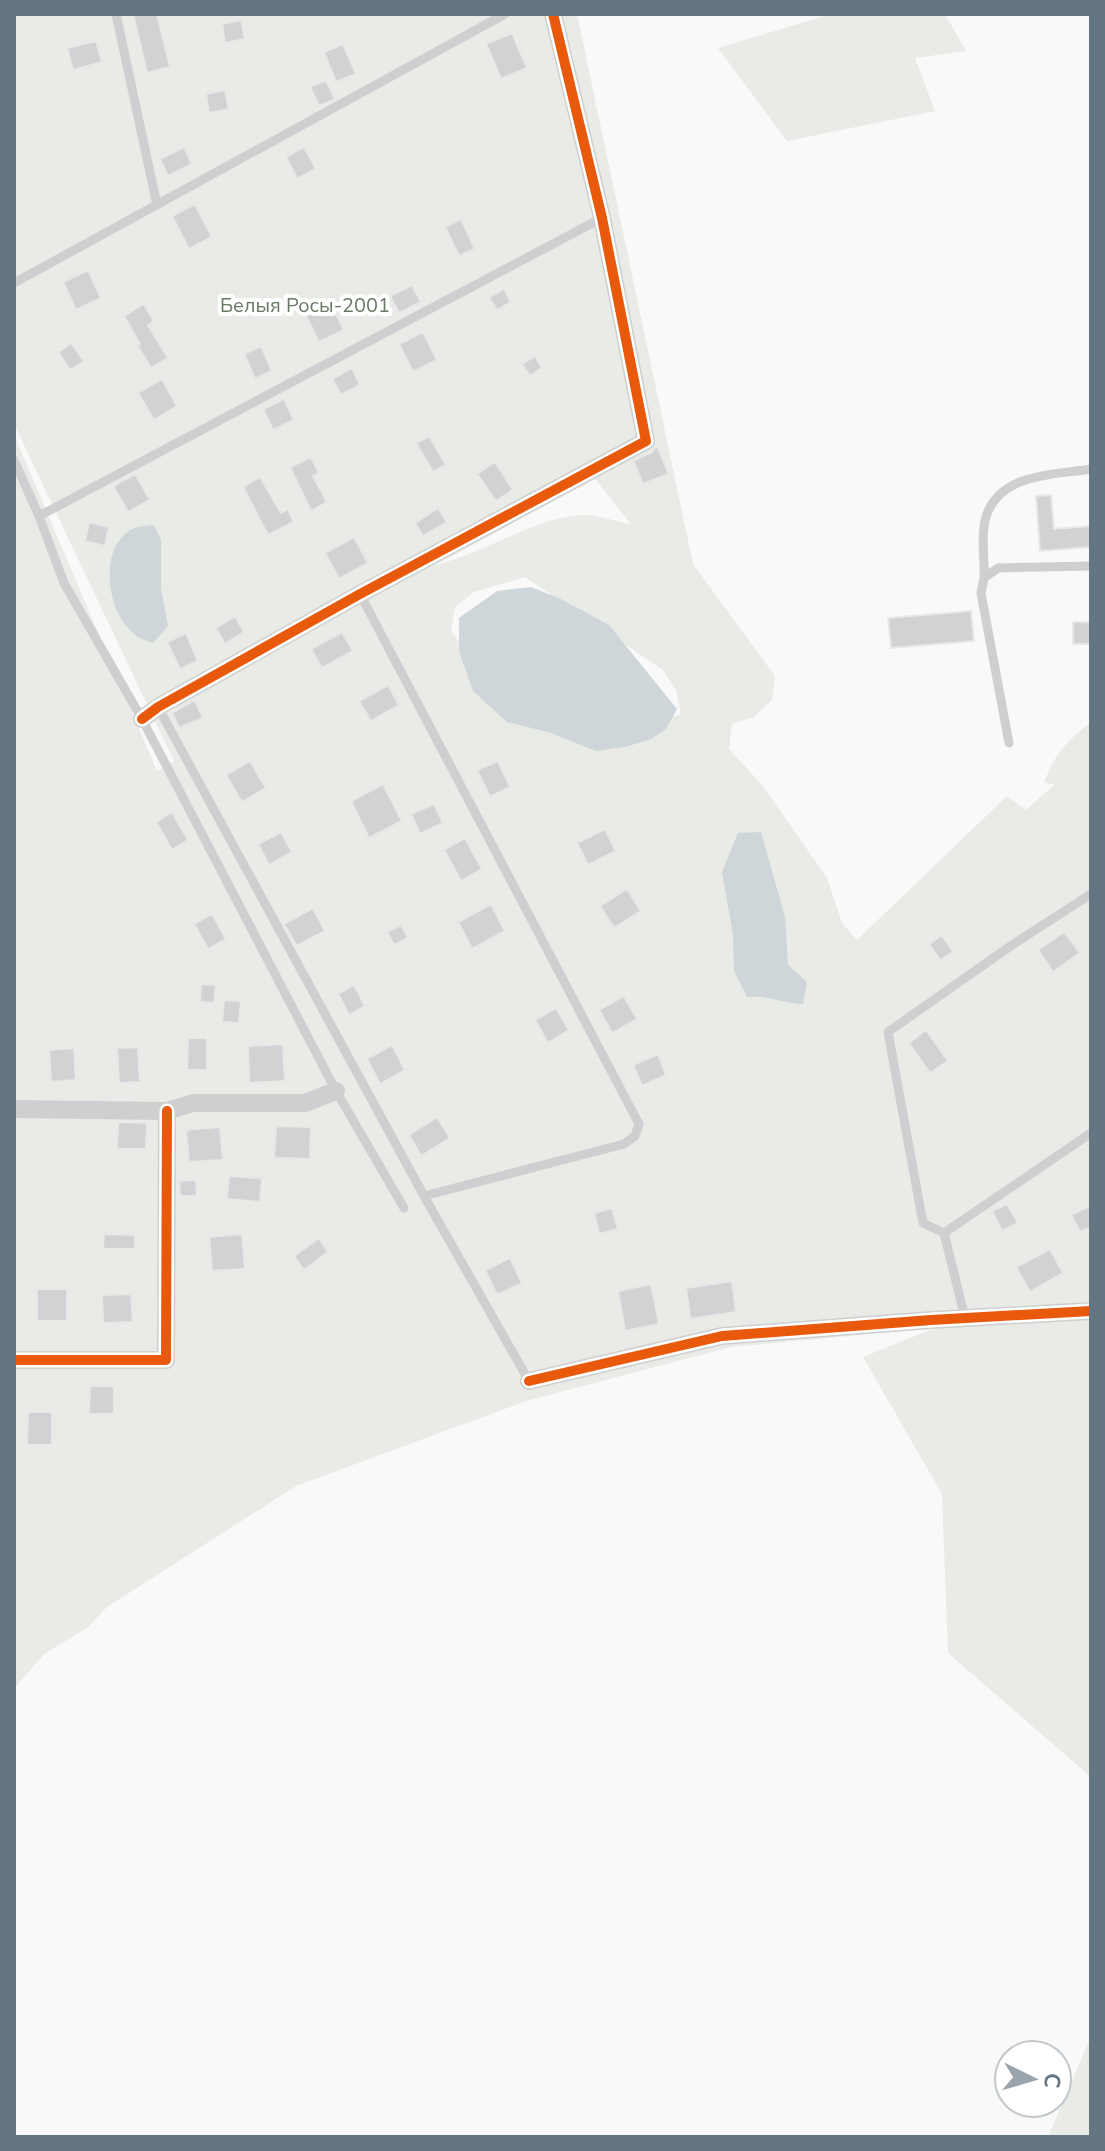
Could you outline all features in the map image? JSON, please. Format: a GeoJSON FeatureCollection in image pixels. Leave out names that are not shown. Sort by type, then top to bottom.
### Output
{"type":"FeatureCollection","features":[{"type":"Feature","properties":{"kind":"street"},"geometry":{"type":"LineString","coordinates":[[142,719],[158,707],[360,594],[646,441],[602,218],[553,14]]}},
{"type":"Feature","properties":{"kind":"street"},"geometry":{"type":"LineString","coordinates":[[14,1109],[167,1111],[193,1103],[305,1103],[336,1091]]}},
{"type":"Feature","properties":{"kind":"street"},"geometry":{"type":"LineString","coordinates":[[14,1360],[166,1360],[167,1111]]}},
{"type":"Feature","properties":{"kind":"street"},"geometry":{"type":"LineString","coordinates":[[529,1381],[722,1336],[1091,1311]]}},
{"type":"Feature","properties":{"kind":"lane"},"geometry":{"type":"LineString","coordinates":[[116,14],[157,205]]}},
{"type":"Feature","properties":{"kind":"lane"},"geometry":{"type":"LineString","coordinates":[[14,283],[505,14]]}},
{"type":"Feature","properties":{"kind":"lane"},"geometry":{"type":"LineString","coordinates":[[39,516],[602,218]]}},
{"type":"Feature","properties":{"kind":"lane"},"geometry":{"type":"LineString","coordinates":[[14,460],[64,583],[142,719],[336,1091],[404,1208]]}},
{"type":"Feature","properties":{"kind":"lane"},"geometry":{"type":"LineString","coordinates":[[1009,743],[981,593],[985,517],[993,504],[1019,480],[1091,469]]}},
{"type":"Feature","properties":{"kind":"lane"},"geometry":{"type":"LineString","coordinates":[[984,578],[998,568],[1091,566]]}},
{"type":"Feature","properties":{"kind":"lane"},"geometry":{"type":"LineString","coordinates":[[360,594],[639,1124],[635,1136],[624,1144],[424,1196]]}},
{"type":"Feature","properties":{"kind":"lane"},"geometry":{"type":"LineString","coordinates":[[158,707],[424,1196],[529,1381]]}},
{"type":"Feature","properties":{"kind":"lane"},"geometry":{"type":"LineString","coordinates":[[944,1233],[923,1223],[888,1032],[1091,894]]}},
{"type":"Feature","properties":{"kind":"lane"},"geometry":{"type":"LineString","coordinates":[[944,1233],[1091,1133]]}},
{"type":"Feature","properties":{"kind":"lane"},"geometry":{"type":"LineString","coordinates":[[944,1233],[965,1318]]}},
{"type":"Feature","properties":{"kind":"green space","name":"Белыя Росы-2001"},"geometry":{"type":"Polygon","coordinates":[[[14,14],[577,14],[693,564],[775,676],[772,700],[754,717],[732,724],[729,749],[763,786],[827,878],[842,923],[857,940],[1007,796],[1026,810],[1055,784],[1044,783],[1052,764],[1068,742],[1091,722],[1091,1777],[948,1653],[942,1494],[863,1357],[935,1328],[731,1347],[526,1401],[296,1486],[107,1607],[87,1628],[44,1654],[14,1689],[14,435],[157,771],[174,761],[14,424],[14,14]],[[595,479],[435,565],[564,518],[588,515],[631,524],[595,479]],[[525,577],[474,592],[455,607],[451,631],[508,708],[638,728],[681,714],[676,690],[663,670],[525,577]]]}},
{"type":"Feature","properties":{"kind":"green space"},"geometry":{"type":"Polygon","coordinates":[[[831,14],[945,14],[966,51],[915,58],[935,111],[787,141],[718,48],[831,14]]]}},
{"type":"Feature","properties":{"kind":"green space"},"geometry":{"type":"Polygon","coordinates":[[[1091,2036],[1091,2137],[1048,2137],[1056,2119],[1073,2119],[1073,2078],[1091,2036]]]}},
{"type":"Feature","properties":{"kind":"shaded area"},"geometry":{"type":"Polygon","coordinates":[[[153,525],[161,539],[161,589],[168,626],[153,643],[133,633],[120,617],[114,604],[110,574],[111,560],[123,536],[135,528],[153,525]]]}},
{"type":"Feature","properties":{"kind":"shaded area"},"geometry":{"type":"Polygon","coordinates":[[[531,587],[609,625],[677,709],[666,729],[651,739],[596,751],[548,732],[507,722],[473,691],[459,651],[459,618],[497,591],[531,587]]]}},
{"type":"Feature","properties":{"kind":"shaded area"},"geometry":{"type":"Polygon","coordinates":[[[761,832],[785,917],[788,965],[807,982],[803,1004],[747,997],[734,971],[733,935],[722,872],[738,833],[761,832]]]}},
{"type":"Feature","properties":{"kind":"building"},"geometry":{"type":"Polygon","coordinates":[[[133,14],[157,14],[170,67],[147,73],[133,14]]]}},
{"type":"Feature","properties":{"kind":"building"},"geometry":{"type":"Polygon","coordinates":[[[241,20],[245,39],[225,43],[222,24],[241,20]]]}},
{"type":"Feature","properties":{"kind":"building"},"geometry":{"type":"Polygon","coordinates":[[[512,33],[527,68],[501,79],[486,44],[512,33]]]}},
{"type":"Feature","properties":{"kind":"building"},"geometry":{"type":"Polygon","coordinates":[[[96,41],[102,62],[73,70],[67,48],[96,41]]]}},
{"type":"Feature","properties":{"kind":"building"},"geometry":{"type":"Polygon","coordinates":[[[343,44],[356,74],[336,82],[324,52],[343,44]]]}},
{"type":"Feature","properties":{"kind":"building"},"geometry":{"type":"Polygon","coordinates":[[[326,80],[335,99],[319,106],[310,87],[326,80]]]}},
{"type":"Feature","properties":{"kind":"building"},"geometry":{"type":"Polygon","coordinates":[[[225,90],[229,109],[209,113],[206,94],[225,90]]]}},
{"type":"Feature","properties":{"kind":"building"},"geometry":{"type":"Polygon","coordinates":[[[184,147],[192,164],[168,176],[160,159],[184,147]]]}},
{"type":"Feature","properties":{"kind":"building"},"geometry":{"type":"Polygon","coordinates":[[[304,147],[316,169],[297,179],[286,157],[304,147]]]}},
{"type":"Feature","properties":{"kind":"building"},"geometry":{"type":"Polygon","coordinates":[[[195,204],[212,237],[189,249],[172,216],[195,204]]]}},
{"type":"Feature","properties":{"kind":"building"},"geometry":{"type":"Polygon","coordinates":[[[461,219],[475,249],[459,256],[445,227],[461,219]]]}},
{"type":"Feature","properties":{"kind":"building"},"geometry":{"type":"Polygon","coordinates":[[[88,270],[101,298],[76,310],[63,282],[88,270]]]}},
{"type":"Feature","properties":{"kind":"building"},"geometry":{"type":"Polygon","coordinates":[[[412,285],[421,302],[399,313],[390,296],[412,285]]]}},
{"type":"Feature","properties":{"kind":"building"},"geometry":{"type":"Polygon","coordinates":[[[504,289],[511,302],[497,310],[489,297],[504,289]]]}},
{"type":"Feature","properties":{"kind":"building"},"geometry":{"type":"Polygon","coordinates":[[[144,304],[154,321],[148,325],[168,358],[151,368],[124,316],[144,304]]]}},
{"type":"Feature","properties":{"kind":"building"},"geometry":{"type":"Polygon","coordinates":[[[331,304],[344,330],[319,342],[306,316],[331,304]]]}},
{"type":"Feature","properties":{"kind":"building"},"geometry":{"type":"Polygon","coordinates":[[[423,332],[437,360],[413,372],[399,344],[423,332]]]}},
{"type":"Feature","properties":{"kind":"building"},"geometry":{"type":"Polygon","coordinates":[[[71,343],[84,361],[70,370],[58,352],[71,343]]]}},
{"type":"Feature","properties":{"kind":"building"},"geometry":{"type":"Polygon","coordinates":[[[261,346],[272,371],[255,379],[244,354],[261,346]]]}},
{"type":"Feature","properties":{"kind":"building"},"geometry":{"type":"Polygon","coordinates":[[[535,356],[542,368],[530,376],[522,364],[535,356]]]}},
{"type":"Feature","properties":{"kind":"building"},"geometry":{"type":"Polygon","coordinates":[[[352,368],[360,385],[341,395],[332,379],[352,368]]]}},
{"type":"Feature","properties":{"kind":"building"},"geometry":{"type":"Polygon","coordinates":[[[162,379],[177,406],[154,420],[138,393],[162,379]]]}},
{"type":"Feature","properties":{"kind":"building"},"geometry":{"type":"Polygon","coordinates":[[[284,399],[294,420],[273,430],[263,409],[284,399]]]}},
{"type":"Feature","properties":{"kind":"building"},"geometry":{"type":"Polygon","coordinates":[[[429,436],[446,465],[433,472],[416,443],[429,436]]]}},
{"type":"Feature","properties":{"kind":"building"},"geometry":{"type":"Polygon","coordinates":[[[657,445],[669,474],[643,484],[633,461],[652,452],[657,445]]]}},
{"type":"Feature","properties":{"kind":"building"},"geometry":{"type":"Polygon","coordinates":[[[311,457],[319,473],[313,476],[327,502],[311,511],[290,467],[311,457]]]}},
{"type":"Feature","properties":{"kind":"building"},"geometry":{"type":"Polygon","coordinates":[[[495,462],[513,490],[496,501],[477,474],[495,462]]]}},
{"type":"Feature","properties":{"kind":"building"},"geometry":{"type":"Polygon","coordinates":[[[135,474],[150,500],[128,512],[113,486],[135,474]]]}},
{"type":"Feature","properties":{"kind":"building"},"geometry":{"type":"Polygon","coordinates":[[[260,477],[281,513],[288,509],[294,522],[268,535],[243,487],[260,477]]]}},
{"type":"Feature","properties":{"kind":"building"},"geometry":{"type":"Polygon","coordinates":[[[1051,495],[1054,529],[1090,526],[1091,547],[1040,551],[1036,496],[1051,495]]]}},
{"type":"Feature","properties":{"kind":"building"},"geometry":{"type":"Polygon","coordinates":[[[438,508],[447,522],[423,536],[415,523],[438,508]]]}},
{"type":"Feature","properties":{"kind":"building"},"geometry":{"type":"Polygon","coordinates":[[[89,522],[109,527],[105,546],[85,541],[89,522]]]}},
{"type":"Feature","properties":{"kind":"building"},"geometry":{"type":"Polygon","coordinates":[[[354,537],[368,563],[339,579],[325,553],[354,537]]]}},
{"type":"Feature","properties":{"kind":"building"},"geometry":{"type":"Polygon","coordinates":[[[971,611],[974,641],[891,648],[888,618],[971,611]]]}},
{"type":"Feature","properties":{"kind":"building"},"geometry":{"type":"Polygon","coordinates":[[[235,616],[244,632],[225,644],[216,628],[235,616]]]}},
{"type":"Feature","properties":{"kind":"building"},"geometry":{"type":"Polygon","coordinates":[[[1073,622],[1091,622],[1091,644],[1073,644],[1073,622]]]}},
{"type":"Feature","properties":{"kind":"building"},"geometry":{"type":"Polygon","coordinates":[[[342,632],[353,651],[322,668],[311,649],[342,632]]]}},
{"type":"Feature","properties":{"kind":"building"},"geometry":{"type":"Polygon","coordinates":[[[186,633],[198,661],[180,669],[167,642],[186,633]]]}},
{"type":"Feature","properties":{"kind":"building"},"geometry":{"type":"Polygon","coordinates":[[[388,685],[399,705],[371,721],[359,701],[388,685]]]}},
{"type":"Feature","properties":{"kind":"building"},"geometry":{"type":"Polygon","coordinates":[[[195,700],[203,718],[179,728],[172,713],[195,700]]]}},
{"type":"Feature","properties":{"kind":"building"},"geometry":{"type":"Polygon","coordinates":[[[250,761],[266,788],[242,802],[226,775],[250,761]]]}},
{"type":"Feature","properties":{"kind":"building"},"geometry":{"type":"Polygon","coordinates":[[[498,761],[510,787],[490,797],[477,770],[498,761]]]}},
{"type":"Feature","properties":{"kind":"building"},"geometry":{"type":"Polygon","coordinates":[[[383,784],[402,821],[369,838],[351,801],[383,784]]]}},
{"type":"Feature","properties":{"kind":"building"},"geometry":{"type":"Polygon","coordinates":[[[434,804],[443,823],[420,834],[411,814],[434,804]]]}},
{"type":"Feature","properties":{"kind":"building"},"geometry":{"type":"Polygon","coordinates":[[[172,812],[188,840],[172,850],[156,822],[172,812]]]}},
{"type":"Feature","properties":{"kind":"building"},"geometry":{"type":"Polygon","coordinates":[[[605,829],[616,851],[588,865],[577,843],[605,829]]]}},
{"type":"Feature","properties":{"kind":"building"},"geometry":{"type":"Polygon","coordinates":[[[281,832],[292,852],[269,865],[258,844],[281,832]]]}},
{"type":"Feature","properties":{"kind":"building"},"geometry":{"type":"Polygon","coordinates":[[[465,838],[482,869],[461,881],[444,850],[465,838]]]}},
{"type":"Feature","properties":{"kind":"building"},"geometry":{"type":"Polygon","coordinates":[[[627,889],[641,911],[614,928],[600,906],[627,889]]]}},
{"type":"Feature","properties":{"kind":"building"},"geometry":{"type":"Polygon","coordinates":[[[491,904],[505,931],[472,949],[458,922],[491,904]]]}},
{"type":"Feature","properties":{"kind":"building"},"geometry":{"type":"Polygon","coordinates":[[[313,908],[325,931],[297,946],[284,924],[313,908]]]}},
{"type":"Feature","properties":{"kind":"building"},"geometry":{"type":"Polygon","coordinates":[[[212,914],[226,939],[208,949],[194,924],[212,914]]]}},
{"type":"Feature","properties":{"kind":"building"},"geometry":{"type":"Polygon","coordinates":[[[401,925],[408,938],[394,945],[387,932],[401,925]]]}},
{"type":"Feature","properties":{"kind":"building"},"geometry":{"type":"Polygon","coordinates":[[[1064,932],[1080,953],[1053,972],[1038,950],[1064,932]]]}},
{"type":"Feature","properties":{"kind":"building"},"geometry":{"type":"Polygon","coordinates":[[[942,935],[953,952],[940,960],[929,944],[942,935]]]}},
{"type":"Feature","properties":{"kind":"building"},"geometry":{"type":"Polygon","coordinates":[[[201,984],[216,985],[214,1003],[200,1002],[201,984]]]}},
{"type":"Feature","properties":{"kind":"building"},"geometry":{"type":"Polygon","coordinates":[[[354,985],[365,1006],[349,1015],[338,994],[354,985]]]}},
{"type":"Feature","properties":{"kind":"building"},"geometry":{"type":"Polygon","coordinates":[[[624,996],[637,1019],[612,1033],[599,1010],[624,996]]]}},
{"type":"Feature","properties":{"kind":"building"},"geometry":{"type":"Polygon","coordinates":[[[224,1000],[241,1001],[239,1023],[222,1022],[224,1000]]]}},
{"type":"Feature","properties":{"kind":"building"},"geometry":{"type":"Polygon","coordinates":[[[556,1008],[569,1030],[548,1043],[535,1020],[556,1008]]]}},
{"type":"Feature","properties":{"kind":"building"},"geometry":{"type":"Polygon","coordinates":[[[926,1030],[948,1061],[930,1073],[909,1043],[926,1030]]]}},
{"type":"Feature","properties":{"kind":"building"},"geometry":{"type":"Polygon","coordinates":[[[188,1038],[207,1038],[207,1070],[187,1070],[188,1038]]]}},
{"type":"Feature","properties":{"kind":"building"},"geometry":{"type":"Polygon","coordinates":[[[283,1044],[285,1081],[249,1083],[248,1046],[283,1044]]]}},
{"type":"Feature","properties":{"kind":"building"},"geometry":{"type":"Polygon","coordinates":[[[392,1045],[405,1070],[380,1084],[367,1059],[392,1045]]]}},
{"type":"Feature","properties":{"kind":"building"},"geometry":{"type":"Polygon","coordinates":[[[138,1047],[140,1082],[119,1083],[117,1048],[138,1047]]]}},
{"type":"Feature","properties":{"kind":"building"},"geometry":{"type":"Polygon","coordinates":[[[74,1048],[76,1080],[51,1082],[49,1050],[74,1048]]]}},
{"type":"Feature","properties":{"kind":"building"},"geometry":{"type":"Polygon","coordinates":[[[658,1054],[666,1075],[642,1086],[633,1065],[658,1054]]]}},
{"type":"Feature","properties":{"kind":"building"},"geometry":{"type":"Polygon","coordinates":[[[437,1117],[450,1138],[421,1156],[409,1135],[437,1117]]]}},
{"type":"Feature","properties":{"kind":"building"},"geometry":{"type":"Polygon","coordinates":[[[118,1122],[147,1123],[146,1149],[117,1149],[118,1122]]]}},
{"type":"Feature","properties":{"kind":"building"},"geometry":{"type":"Polygon","coordinates":[[[276,1126],[311,1127],[310,1159],[274,1158],[276,1126]]]}},
{"type":"Feature","properties":{"kind":"building"},"geometry":{"type":"Polygon","coordinates":[[[220,1127],[223,1160],[189,1162],[186,1130],[220,1127]]]}},
{"type":"Feature","properties":{"kind":"building"},"geometry":{"type":"Polygon","coordinates":[[[229,1176],[262,1178],[260,1202],[227,1199],[229,1176]]]}},
{"type":"Feature","properties":{"kind":"building"},"geometry":{"type":"Polygon","coordinates":[[[196,1180],[197,1196],[180,1196],[179,1181],[196,1180]]]}},
{"type":"Feature","properties":{"kind":"building"},"geometry":{"type":"Polygon","coordinates":[[[1007,1204],[1018,1223],[1002,1231],[992,1211],[1007,1204]]]}},
{"type":"Feature","properties":{"kind":"building"},"geometry":{"type":"Polygon","coordinates":[[[1091,1205],[1091,1227],[1080,1232],[1071,1215],[1091,1205]]]}},
{"type":"Feature","properties":{"kind":"building"},"geometry":{"type":"Polygon","coordinates":[[[612,1208],[618,1229],[599,1234],[594,1213],[612,1208]]]}},
{"type":"Feature","properties":{"kind":"building"},"geometry":{"type":"Polygon","coordinates":[[[104,1234],[135,1235],[135,1249],[103,1249],[104,1234]]]}},
{"type":"Feature","properties":{"kind":"building"},"geometry":{"type":"Polygon","coordinates":[[[242,1234],[245,1269],[212,1271],[209,1237],[242,1234]]]}},
{"type":"Feature","properties":{"kind":"building"},"geometry":{"type":"Polygon","coordinates":[[[319,1238],[328,1252],[304,1270],[294,1256],[319,1238]]]}},
{"type":"Feature","properties":{"kind":"building"},"geometry":{"type":"Polygon","coordinates":[[[1050,1249],[1063,1273],[1030,1292],[1016,1267],[1050,1249]]]}},
{"type":"Feature","properties":{"kind":"building"},"geometry":{"type":"Polygon","coordinates":[[[510,1258],[522,1283],[497,1295],[485,1270],[510,1258]]]}},
{"type":"Feature","properties":{"kind":"building"},"geometry":{"type":"Polygon","coordinates":[[[732,1281],[736,1312],[690,1319],[686,1288],[732,1281]]]}},
{"type":"Feature","properties":{"kind":"building"},"geometry":{"type":"Polygon","coordinates":[[[651,1284],[659,1324],[625,1331],[618,1291],[651,1284]]]}},
{"type":"Feature","properties":{"kind":"building"},"geometry":{"type":"Polygon","coordinates":[[[37,1289],[67,1289],[67,1321],[37,1321],[37,1289]]]}},
{"type":"Feature","properties":{"kind":"building"},"geometry":{"type":"Polygon","coordinates":[[[131,1294],[133,1322],[103,1323],[102,1295],[131,1294]]]}},
{"type":"Feature","properties":{"kind":"building"},"geometry":{"type":"Polygon","coordinates":[[[90,1386],[114,1386],[114,1414],[89,1414],[90,1386]]]}},
{"type":"Feature","properties":{"kind":"building"},"geometry":{"type":"Polygon","coordinates":[[[28,1412],[52,1412],[52,1445],[27,1445],[28,1412]]]}},
{"type":"Feature","properties":{"kind":"cycle path"},"geometry":{"type":"LineString","coordinates":[[142,719],[158,707],[360,594],[646,441],[602,218],[553,14]]}},
{"type":"Feature","properties":{"kind":"cycle path"},"geometry":{"type":"LineString","coordinates":[[14,1360],[166,1360],[167,1111]]}},
{"type":"Feature","properties":{"kind":"cycle path"},"geometry":{"type":"LineString","coordinates":[[529,1381],[722,1336],[1091,1311]]}}]}
